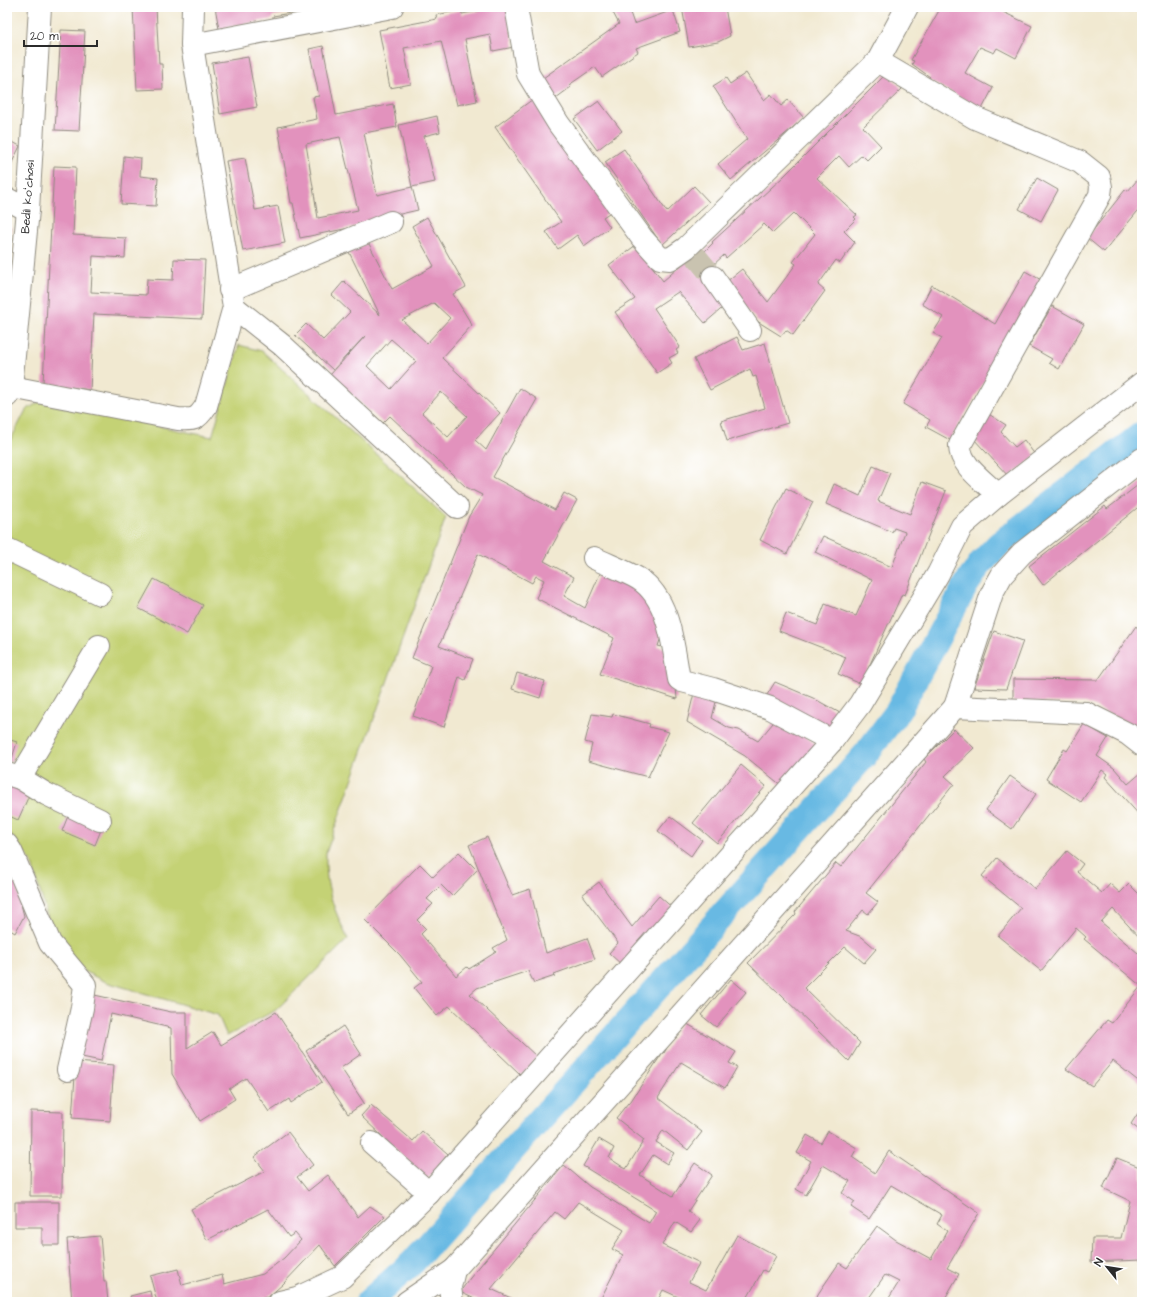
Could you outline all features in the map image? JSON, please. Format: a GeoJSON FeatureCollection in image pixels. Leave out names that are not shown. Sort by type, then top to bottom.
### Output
{"type":"FeatureCollection","features":[{"type":"Feature","properties":{"kind":"street","name":"Bedil koʻchasi"},"geometry":{"type":"LineString","coordinates":[[9,391],[28,210],[40,7]]}},
{"type":"Feature","properties":{"kind":"street"},"geometry":{"type":"LineString","coordinates":[[9,391],[190,420],[199,417],[206,406],[232,299],[192,45],[193,7]]}},
{"type":"Feature","properties":{"kind":"street"},"geometry":{"type":"LineString","coordinates":[[192,45],[392,7]]}},
{"type":"Feature","properties":{"kind":"street"},"geometry":{"type":"LineString","coordinates":[[516,7],[528,74],[558,123],[642,238],[660,258],[670,259],[690,251],[878,61],[907,7]]}},
{"type":"Feature","properties":{"kind":"street"},"geometry":{"type":"LineString","coordinates":[[878,61],[975,118],[1080,162],[1099,177],[1101,186],[1100,195],[1094,208],[960,445],[960,453],[966,463],[998,496]]}},
{"type":"Feature","properties":{"kind":"street"},"geometry":{"type":"LineString","coordinates":[[7,199],[28,210]]}},
{"type":"Feature","properties":{"kind":"street"},"geometry":{"type":"LineString","coordinates":[[232,299],[391,222]]}},
{"type":"Feature","properties":{"kind":"street"},"geometry":{"type":"LineString","coordinates":[[713,277],[750,330]]}},
{"type":"Feature","properties":{"kind":"street"},"geometry":{"type":"LineString","coordinates":[[232,299],[457,507]]}},
{"type":"Feature","properties":{"kind":"street"},"geometry":{"type":"LineString","coordinates":[[280,1302],[297,1298],[342,1278],[429,1193],[832,741],[860,704],[938,574],[962,526],[1142,383]]}},
{"type":"Feature","properties":{"kind":"street"},"geometry":{"type":"LineString","coordinates":[[407,1302],[454,1270],[955,707],[992,592],[1002,575],[1022,553],[1142,459]]}},
{"type":"Feature","properties":{"kind":"street"},"geometry":{"type":"LineString","coordinates":[[7,549],[100,594]]}},
{"type":"Feature","properties":{"kind":"street"},"geometry":{"type":"LineString","coordinates":[[594,558],[639,579],[651,590],[670,628],[679,679],[682,682],[713,689],[770,708],[832,741]]}},
{"type":"Feature","properties":{"kind":"street"},"geometry":{"type":"LineString","coordinates":[[99,646],[14,776],[46,794],[100,820]]}},
{"type":"Feature","properties":{"kind":"street"},"geometry":{"type":"LineString","coordinates":[[955,707],[1086,713],[1128,734],[1142,745]]}},
{"type":"Feature","properties":{"kind":"street"},"geometry":{"type":"LineString","coordinates":[[7,845],[11,851],[50,943],[85,985],[82,1008],[68,1070]]}},
{"type":"Feature","properties":{"kind":"street"},"geometry":{"type":"LineString","coordinates":[[372,1143],[429,1193]]}},
{"type":"Feature","properties":{"kind":"street"},"geometry":{"type":"LineString","coordinates":[[452,1302],[450,1287],[454,1270]]}},
{"type":"Feature","properties":{"kind":"green space"},"geometry":{"type":"Polygon","coordinates":[[[239,345],[262,351],[446,517],[326,853],[327,877],[331,898],[348,939],[276,1010],[227,1036],[218,1015],[106,982],[81,970],[51,929],[31,861],[7,830],[7,782],[17,761],[12,759],[11,762],[7,761],[7,447],[26,410],[39,402],[212,437],[239,345]]]}},
{"type":"Feature","properties":{"kind":"building"},"geometry":{"type":"Polygon","coordinates":[[[133,7],[156,7],[159,64],[162,64],[163,89],[137,90],[133,7]]]}},
{"type":"Feature","properties":{"kind":"building"},"geometry":{"type":"Polygon","coordinates":[[[215,7],[296,7],[296,12],[273,16],[273,19],[219,29],[215,7]]]}},
{"type":"Feature","properties":{"kind":"building"},"geometry":{"type":"Polygon","coordinates":[[[507,7],[514,47],[493,51],[490,34],[465,39],[477,101],[457,105],[441,41],[404,48],[411,84],[390,88],[379,30],[437,19],[436,15],[461,10],[462,14],[507,7]]]}},
{"type":"Feature","properties":{"kind":"building"},"geometry":{"type":"Polygon","coordinates":[[[610,7],[628,7],[634,24],[673,10],[680,32],[636,48],[638,52],[602,77],[595,67],[569,85],[571,87],[556,98],[543,78],[619,24],[610,7]]]}},
{"type":"Feature","properties":{"kind":"building"},"geometry":{"type":"Polygon","coordinates":[[[652,7],[669,7],[669,8],[652,10],[652,7]]]}},
{"type":"Feature","properties":{"kind":"building"},"geometry":{"type":"Polygon","coordinates":[[[682,7],[725,7],[730,36],[718,42],[689,47],[682,7]]]}},
{"type":"Feature","properties":{"kind":"building"},"geometry":{"type":"Polygon","coordinates":[[[941,7],[1005,7],[1003,12],[1032,26],[1016,58],[997,48],[994,53],[980,47],[965,73],[993,88],[982,109],[928,80],[930,77],[912,64],[914,61],[911,60],[941,7]]]}},
{"type":"Feature","properties":{"kind":"building"},"geometry":{"type":"Polygon","coordinates":[[[61,30],[85,31],[79,131],[55,130],[61,30]]]}},
{"type":"Feature","properties":{"kind":"building"},"geometry":{"type":"Polygon","coordinates":[[[323,46],[336,115],[393,104],[397,127],[364,133],[377,195],[412,187],[418,210],[361,223],[359,226],[300,238],[293,203],[291,203],[278,127],[317,119],[313,97],[319,96],[309,49],[323,46]],[[340,137],[306,144],[318,218],[358,210],[340,137]]]}},
{"type":"Feature","properties":{"kind":"building"},"geometry":{"type":"Polygon","coordinates":[[[248,57],[257,107],[220,114],[212,63],[248,57]]]}},
{"type":"Feature","properties":{"kind":"building"},"geometry":{"type":"Polygon","coordinates":[[[746,73],[764,100],[771,94],[781,106],[788,100],[804,118],[731,180],[718,164],[747,139],[713,86],[726,78],[730,84],[746,73]]]}},
{"type":"Feature","properties":{"kind":"building"},"geometry":{"type":"Polygon","coordinates":[[[887,73],[902,89],[863,127],[881,146],[867,160],[862,155],[849,167],[839,156],[817,178],[857,215],[854,217],[856,219],[844,231],[855,242],[840,263],[836,260],[818,285],[825,291],[793,335],[786,330],[781,336],[757,321],[726,282],[742,269],[768,302],[796,264],[793,262],[815,234],[794,213],[773,233],[764,224],[726,258],[724,255],[712,266],[727,304],[705,323],[678,292],[654,308],[680,347],[676,350],[678,353],[669,358],[672,363],[657,373],[615,312],[635,299],[609,265],[636,245],[663,281],[699,250],[702,254],[713,243],[712,242],[783,177],[887,73]]]}},
{"type":"Feature","properties":{"kind":"building"},"geometry":{"type":"Polygon","coordinates":[[[533,99],[612,211],[603,217],[610,227],[584,246],[577,235],[558,249],[546,232],[561,222],[495,127],[533,99]]]}},
{"type":"Feature","properties":{"kind":"building"},"geometry":{"type":"Polygon","coordinates":[[[599,101],[622,131],[597,150],[574,119],[599,101]]]}},
{"type":"Feature","properties":{"kind":"building"},"geometry":{"type":"Polygon","coordinates":[[[437,116],[440,132],[424,136],[435,182],[412,187],[399,125],[437,116]]]}},
{"type":"Feature","properties":{"kind":"building"},"geometry":{"type":"Polygon","coordinates":[[[7,139],[20,146],[7,173],[7,139]]]}},
{"type":"Feature","properties":{"kind":"building"},"geometry":{"type":"Polygon","coordinates":[[[624,149],[667,212],[694,186],[709,202],[662,245],[605,162],[624,149]]]}},
{"type":"Feature","properties":{"kind":"building"},"geometry":{"type":"Polygon","coordinates":[[[124,156],[141,158],[140,176],[158,178],[156,206],[121,204],[124,156]]]}},
{"type":"Feature","properties":{"kind":"building"},"geometry":{"type":"Polygon","coordinates":[[[245,158],[255,210],[278,206],[285,243],[243,251],[226,161],[245,158]]]}},
{"type":"Feature","properties":{"kind":"building"},"geometry":{"type":"Polygon","coordinates":[[[54,166],[76,167],[73,235],[126,238],[125,258],[93,256],[91,292],[146,295],[147,279],[173,280],[174,259],[205,260],[202,319],[94,314],[90,390],[43,383],[54,166]]]}},
{"type":"Feature","properties":{"kind":"building"},"geometry":{"type":"Polygon","coordinates":[[[1037,178],[1058,190],[1041,221],[1019,209],[1037,178]]]}},
{"type":"Feature","properties":{"kind":"building"},"geometry":{"type":"Polygon","coordinates":[[[1138,179],[1142,183],[1142,206],[1104,252],[1087,238],[1125,190],[1128,191],[1138,179]]]}},
{"type":"Feature","properties":{"kind":"building"},"geometry":{"type":"Polygon","coordinates":[[[427,217],[466,287],[453,294],[472,325],[442,358],[500,413],[475,440],[486,450],[520,388],[537,399],[493,477],[555,510],[564,493],[577,500],[544,561],[574,577],[564,596],[585,608],[602,569],[647,592],[663,631],[658,646],[673,650],[677,699],[600,674],[614,638],[536,598],[544,580],[536,576],[532,583],[478,554],[439,646],[473,659],[465,680],[459,677],[444,727],[413,716],[431,666],[412,658],[469,516],[482,495],[466,487],[390,416],[383,423],[330,375],[366,335],[333,370],[295,335],[306,324],[323,340],[350,312],[332,295],[344,281],[380,315],[349,252],[368,242],[392,289],[434,266],[412,226],[427,217]],[[434,303],[402,320],[427,343],[450,318],[434,303]],[[391,339],[367,366],[391,389],[416,361],[391,339]],[[441,392],[422,413],[448,437],[467,416],[441,392]]]}},
{"type":"Feature","properties":{"kind":"building"},"geometry":{"type":"Polygon","coordinates":[[[7,225],[11,227],[8,264],[7,264],[7,225]]]}},
{"type":"Feature","properties":{"kind":"building"},"geometry":{"type":"Polygon","coordinates":[[[1025,271],[1043,281],[950,440],[926,427],[930,420],[903,404],[942,338],[933,333],[943,317],[922,304],[932,285],[995,324],[1025,271]]]}},
{"type":"Feature","properties":{"kind":"building"},"geometry":{"type":"Polygon","coordinates":[[[1052,306],[1084,324],[1059,369],[1049,363],[1052,359],[1029,346],[1052,306]]]}},
{"type":"Feature","properties":{"kind":"building"},"geometry":{"type":"Polygon","coordinates":[[[737,337],[743,350],[765,343],[788,423],[727,441],[721,421],[765,408],[756,376],[753,377],[750,369],[710,390],[694,359],[737,337]]]}},
{"type":"Feature","properties":{"kind":"building"},"geometry":{"type":"Polygon","coordinates":[[[987,413],[1006,425],[1001,432],[1015,447],[1024,440],[1036,456],[1009,477],[972,437],[987,413]]]}},
{"type":"Feature","properties":{"kind":"building"},"geometry":{"type":"Polygon","coordinates":[[[873,466],[890,473],[878,501],[910,514],[922,482],[946,491],[905,595],[902,594],[861,684],[838,674],[846,657],[779,631],[786,613],[817,625],[825,604],[856,616],[872,580],[815,552],[823,536],[892,567],[905,532],[894,528],[892,532],[826,504],[834,484],[860,496],[873,466]]]}},
{"type":"Feature","properties":{"kind":"building"},"geometry":{"type":"Polygon","coordinates":[[[1142,482],[1142,504],[1043,585],[1029,566],[1105,506],[1107,509],[1142,482]]]}},
{"type":"Feature","properties":{"kind":"building"},"geometry":{"type":"Polygon","coordinates":[[[786,488],[813,502],[787,554],[760,540],[786,488]]]}},
{"type":"Feature","properties":{"kind":"building"},"geometry":{"type":"Polygon","coordinates":[[[154,579],[203,605],[187,634],[138,608],[154,579]]]}},
{"type":"Feature","properties":{"kind":"building"},"geometry":{"type":"Polygon","coordinates":[[[1136,626],[1139,630],[1142,629],[1142,679],[1138,685],[1142,687],[1142,730],[1086,703],[1013,702],[1013,679],[1098,680],[1136,626]]]}},
{"type":"Feature","properties":{"kind":"building"},"geometry":{"type":"Polygon","coordinates":[[[994,631],[1023,641],[1006,689],[974,688],[994,631]]]}},
{"type":"Feature","properties":{"kind":"building"},"geometry":{"type":"Polygon","coordinates":[[[517,673],[545,681],[540,698],[512,689],[517,673]]]}},
{"type":"Feature","properties":{"kind":"building"},"geometry":{"type":"Polygon","coordinates":[[[775,682],[813,698],[840,713],[830,730],[767,695],[775,682]]]}},
{"type":"Feature","properties":{"kind":"building"},"geometry":{"type":"Polygon","coordinates":[[[694,693],[717,698],[712,718],[729,728],[739,730],[758,741],[778,717],[817,745],[782,786],[745,756],[687,722],[694,693]]]}},
{"type":"Feature","properties":{"kind":"building"},"geometry":{"type":"Polygon","coordinates":[[[592,714],[612,717],[613,714],[650,724],[649,727],[669,732],[648,777],[588,761],[592,744],[585,742],[592,714]]]}},
{"type":"Feature","properties":{"kind":"building"},"geometry":{"type":"Polygon","coordinates":[[[1084,724],[1108,738],[1097,756],[1114,768],[1128,784],[1142,772],[1142,818],[1105,777],[1107,774],[1102,770],[1081,802],[1046,779],[1064,749],[1067,751],[1084,724]]]}},
{"type":"Feature","properties":{"kind":"building"},"geometry":{"type":"Polygon","coordinates":[[[954,729],[974,748],[945,776],[954,784],[866,893],[878,902],[868,914],[863,910],[846,931],[862,937],[876,949],[864,963],[845,947],[804,988],[860,1043],[849,1061],[748,963],[796,914],[795,912],[836,863],[841,867],[926,762],[924,759],[954,729]]]}},
{"type":"Feature","properties":{"kind":"building"},"geometry":{"type":"Polygon","coordinates":[[[7,739],[17,742],[11,762],[7,761],[7,739]]]}},
{"type":"Feature","properties":{"kind":"building"},"geometry":{"type":"Polygon","coordinates":[[[741,765],[766,786],[717,843],[693,823],[741,765]]]}},
{"type":"Feature","properties":{"kind":"building"},"geometry":{"type":"Polygon","coordinates":[[[1010,776],[1036,794],[1012,829],[986,810],[1010,776]]]}},
{"type":"Feature","properties":{"kind":"building"},"geometry":{"type":"Polygon","coordinates":[[[11,782],[31,791],[18,820],[7,815],[7,791],[11,782]]]}},
{"type":"Feature","properties":{"kind":"building"},"geometry":{"type":"Polygon","coordinates":[[[70,811],[103,825],[95,845],[62,831],[70,811]]]}},
{"type":"Feature","properties":{"kind":"building"},"geometry":{"type":"Polygon","coordinates":[[[670,816],[702,840],[691,856],[658,831],[670,816]]]}},
{"type":"Feature","properties":{"kind":"building"},"geometry":{"type":"Polygon","coordinates":[[[487,837],[512,895],[530,889],[546,953],[587,938],[595,959],[534,983],[528,971],[477,988],[470,994],[538,1058],[521,1075],[449,1006],[437,1016],[414,988],[422,982],[400,955],[365,920],[420,864],[433,877],[459,852],[477,870],[452,896],[441,885],[427,899],[433,904],[417,920],[426,929],[421,934],[456,976],[467,967],[469,969],[496,952],[493,948],[507,940],[469,845],[487,837]]]}},
{"type":"Feature","properties":{"kind":"building"},"geometry":{"type":"Polygon","coordinates":[[[1067,851],[1083,864],[1077,872],[1102,893],[1110,884],[1120,893],[1129,884],[1139,894],[1142,892],[1142,940],[1113,909],[1101,922],[1138,953],[1142,949],[1142,1084],[1113,1061],[1092,1086],[1066,1069],[1107,1020],[1112,1023],[1141,986],[1084,939],[1086,937],[1076,928],[1041,971],[998,936],[1021,908],[982,876],[997,858],[1035,889],[1067,851]]]}},
{"type":"Feature","properties":{"kind":"building"},"geometry":{"type":"Polygon","coordinates":[[[10,861],[24,916],[15,933],[7,928],[7,866],[10,861]]]}},
{"type":"Feature","properties":{"kind":"building"},"geometry":{"type":"Polygon","coordinates":[[[599,882],[632,927],[659,896],[675,910],[624,967],[609,953],[618,943],[582,895],[599,882]]]}},
{"type":"Feature","properties":{"kind":"building"},"geometry":{"type":"Polygon","coordinates":[[[731,979],[746,992],[716,1027],[701,1015],[731,979]]]}},
{"type":"Feature","properties":{"kind":"building"},"geometry":{"type":"Polygon","coordinates":[[[90,994],[171,1012],[187,1012],[187,1048],[213,1032],[221,1045],[276,1012],[322,1082],[291,1103],[289,1099],[269,1112],[246,1078],[229,1089],[235,1099],[200,1121],[172,1074],[171,1028],[111,1014],[101,1061],[77,1056],[90,994]]]}},
{"type":"Feature","properties":{"kind":"building"},"geometry":{"type":"Polygon","coordinates":[[[682,1021],[736,1052],[729,1063],[737,1067],[725,1088],[681,1062],[658,1098],[702,1132],[688,1150],[663,1130],[656,1142],[674,1153],[667,1164],[653,1155],[640,1175],[673,1196],[695,1163],[712,1175],[688,1211],[700,1220],[691,1232],[675,1222],[662,1245],[700,1263],[689,1282],[706,1290],[737,1235],[776,1256],[767,1272],[763,1270],[745,1302],[689,1302],[663,1290],[657,1302],[599,1302],[623,1255],[612,1249],[624,1230],[578,1202],[564,1219],[555,1212],[491,1289],[520,1302],[481,1302],[460,1292],[564,1165],[590,1187],[649,1223],[656,1211],[583,1166],[599,1139],[614,1148],[609,1158],[626,1169],[644,1140],[616,1118],[628,1103],[629,1104],[663,1052],[664,1053],[682,1021]]]}},
{"type":"Feature","properties":{"kind":"building"},"geometry":{"type":"Polygon","coordinates":[[[343,1026],[361,1054],[341,1068],[364,1103],[348,1114],[306,1051],[343,1026]]]}},
{"type":"Feature","properties":{"kind":"building"},"geometry":{"type":"Polygon","coordinates":[[[76,1062],[114,1065],[110,1121],[72,1118],[76,1062]]]}},
{"type":"Feature","properties":{"kind":"building"},"geometry":{"type":"Polygon","coordinates":[[[371,1105],[413,1141],[422,1131],[448,1154],[427,1179],[361,1116],[371,1105]]]}},
{"type":"Feature","properties":{"kind":"building"},"geometry":{"type":"Polygon","coordinates":[[[1142,1107],[1142,1132],[1131,1124],[1142,1107]]]}},
{"type":"Feature","properties":{"kind":"building"},"geometry":{"type":"Polygon","coordinates":[[[31,1111],[63,1112],[62,1196],[30,1196],[31,1111]]]}},
{"type":"Feature","properties":{"kind":"building"},"geometry":{"type":"Polygon","coordinates":[[[828,1131],[857,1148],[852,1157],[875,1173],[889,1151],[979,1213],[947,1268],[959,1274],[943,1302],[893,1302],[894,1300],[889,1298],[899,1282],[885,1275],[866,1302],[815,1302],[818,1294],[839,1263],[847,1268],[877,1226],[896,1240],[931,1259],[947,1231],[937,1224],[942,1215],[891,1185],[869,1219],[851,1207],[855,1202],[842,1193],[850,1181],[823,1165],[806,1195],[796,1189],[811,1161],[797,1153],[807,1135],[821,1143],[828,1131]]]}},
{"type":"Feature","properties":{"kind":"building"},"geometry":{"type":"Polygon","coordinates":[[[288,1132],[313,1165],[297,1177],[308,1191],[328,1175],[358,1217],[370,1206],[385,1216],[335,1266],[320,1245],[283,1284],[268,1297],[243,1302],[157,1302],[150,1276],[178,1269],[182,1285],[222,1275],[224,1284],[263,1274],[284,1258],[301,1240],[295,1233],[289,1237],[268,1209],[207,1240],[191,1209],[265,1171],[254,1157],[288,1132]]]}},
{"type":"Feature","properties":{"kind":"building"},"geometry":{"type":"Polygon","coordinates":[[[1117,1158],[1142,1168],[1142,1260],[1091,1262],[1092,1238],[1121,1238],[1130,1201],[1103,1188],[1117,1158]]]}},
{"type":"Feature","properties":{"kind":"building"},"geometry":{"type":"Polygon","coordinates":[[[15,1202],[59,1202],[59,1245],[42,1245],[42,1227],[15,1227],[15,1202]]]}},
{"type":"Feature","properties":{"kind":"building"},"geometry":{"type":"Polygon","coordinates":[[[100,1236],[104,1281],[106,1281],[108,1302],[72,1302],[67,1239],[100,1236]]]}},
{"type":"Feature","properties":{"kind":"building"},"geometry":{"type":"Polygon","coordinates":[[[150,1291],[152,1302],[132,1302],[130,1296],[150,1291]]]}},
{"type":"Feature","properties":{"kind":"waterway"},"geometry":{"type":"LineString","coordinates":[[368,1302],[413,1262],[865,755],[898,711],[966,585],[981,563],[999,544],[1142,434]]}},
{"type":"Feature","properties":{"kind":"tunnel"},"geometry":{"type":"LineString","coordinates":[[694,254],[713,277]]}}]}
